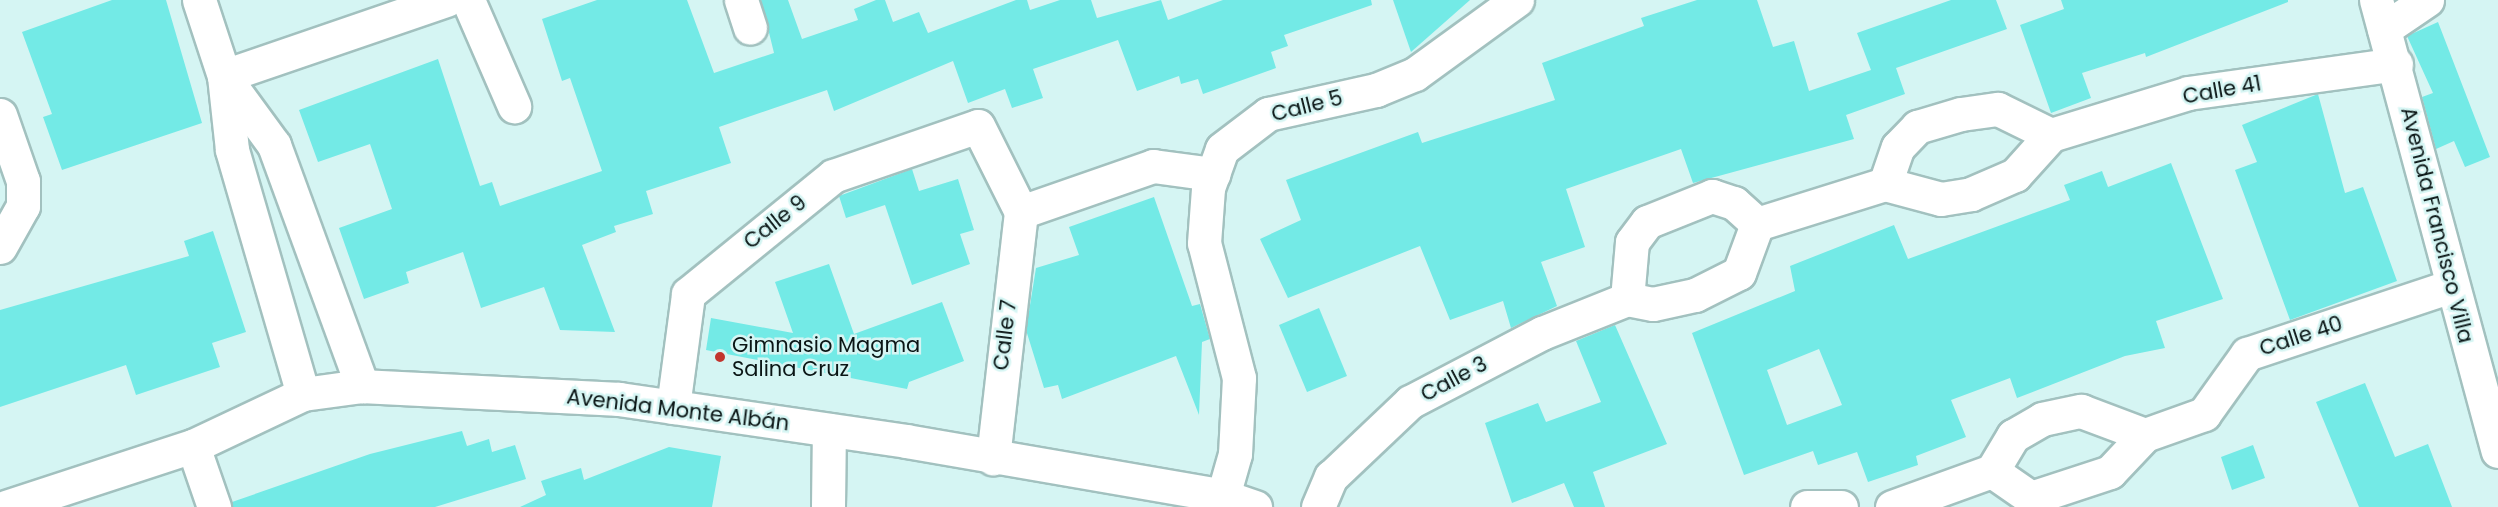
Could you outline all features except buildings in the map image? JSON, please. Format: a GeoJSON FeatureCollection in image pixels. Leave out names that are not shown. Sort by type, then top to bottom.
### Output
{"type":"FeatureCollection","features":[{"type":"Feature","properties":{"kind":"street"},"geometry":{"type":"LineString","coordinates":[[199,0],[224,76],[232,150],[303,394]]}},
{"type":"Feature","properties":{"kind":"street"},"geometry":{"type":"LineString","coordinates":[[224,76],[446,0]]}},
{"type":"Feature","properties":{"kind":"street"},"geometry":{"type":"LineString","coordinates":[[468,0],[514,106]]}},
{"type":"Feature","properties":{"kind":"street","name":"Calle 5"},"geometry":{"type":"LineString","coordinates":[[1223,496],[1235,454],[1239,378],[1204,243],[1213,174],[1229,141],[1268,114],[1376,90],[1415,74],[1517,0]]}},
{"type":"Feature","properties":{"kind":"street"},"geometry":{"type":"LineString","coordinates":[[2380,15],[2427,0]]}},
{"type":"Feature","properties":{"kind":"street","name":"Avenida Francisco Villa"},"geometry":{"type":"LineString","coordinates":[[2380,15],[2396,64],[2451,286],[2498,451]]}},
{"type":"Feature","properties":{"kind":"street","name":"Calle 41"},"geometry":{"type":"LineString","coordinates":[[2052,135],[2188,93],[2396,64]]}},
{"type":"Feature","properties":{"kind":"street"},"geometry":{"type":"LineString","coordinates":[[224,76],[274,145],[362,386]]}},
{"type":"Feature","properties":{"kind":"street"},"geometry":{"type":"LineString","coordinates":[[1757,224],[1885,184],[1941,199],[1971,194],[2015,175],[2052,135],[1998,109],[1961,114],[1917,127],[1898,147],[1885,184]]}},
{"type":"Feature","properties":{"kind":"street"},"geometry":{"type":"LineString","coordinates":[[0,115],[23,189],[14,230],[0,247]]}},
{"type":"Feature","properties":{"kind":"street","name":"Calle 9"},"geometry":{"type":"LineString","coordinates":[[673,407],[688,294],[833,176],[978,126],[1021,212]]}},
{"type":"Feature","properties":{"kind":"street"},"geometry":{"type":"LineString","coordinates":[[1021,212],[1153,166],[1213,174]]}},
{"type":"Feature","properties":{"kind":"street"},"geometry":{"type":"LineString","coordinates":[[1712,196],[1734,203],[1757,224],[1739,273],[1695,295],[1653,304],[1627,299],[1632,242],[1647,222],[1712,196]]}},
{"type":"Feature","properties":{"kind":"street","name":"Calle 7"},"geometry":{"type":"LineString","coordinates":[[993,458],[1021,212]]}},
{"type":"Feature","properties":{"kind":"street","name":"Calle 40"},"geometry":{"type":"LineString","coordinates":[[1992,471],[2031,498],[2110,472],[2145,435],[2204,414],[2247,354],[2451,286]]}},
{"type":"Feature","properties":{"kind":"street","name":"Calle 3"},"geometry":{"type":"LineString","coordinates":[[1318,507],[1331,477],[1410,402],[1542,333],[1627,299]]}},
{"type":"Feature","properties":{"kind":"street","name":"Avenida Monte Albán"},"geometry":{"type":"LineString","coordinates":[[6,507],[193,446],[303,394],[362,386],[619,399],[829,430],[1223,496],[1255,507]]}},
{"type":"Feature","properties":{"kind":"street"},"geometry":{"type":"LineString","coordinates":[[1892,507],[1992,471],[2013,436],[2042,419],[2081,411],[2145,435]]}},
{"type":"Feature","properties":{"kind":"street"},"geometry":{"type":"LineString","coordinates":[[828,507],[829,430]]}},
{"type":"Feature","properties":{"kind":"street"},"geometry":{"type":"LineString","coordinates":[[193,446],[214,507]]}},
{"type":"Feature","properties":{"kind":"street"},"geometry":{"type":"LineString","coordinates":[[1807,507],[1841,507]]}},
{"type":"Feature","properties":{"kind":"place","name":"Gimnasio Magma Salina Cruz"},"geometry":{"type":"Point","coordinates":[720,357]}}]}
